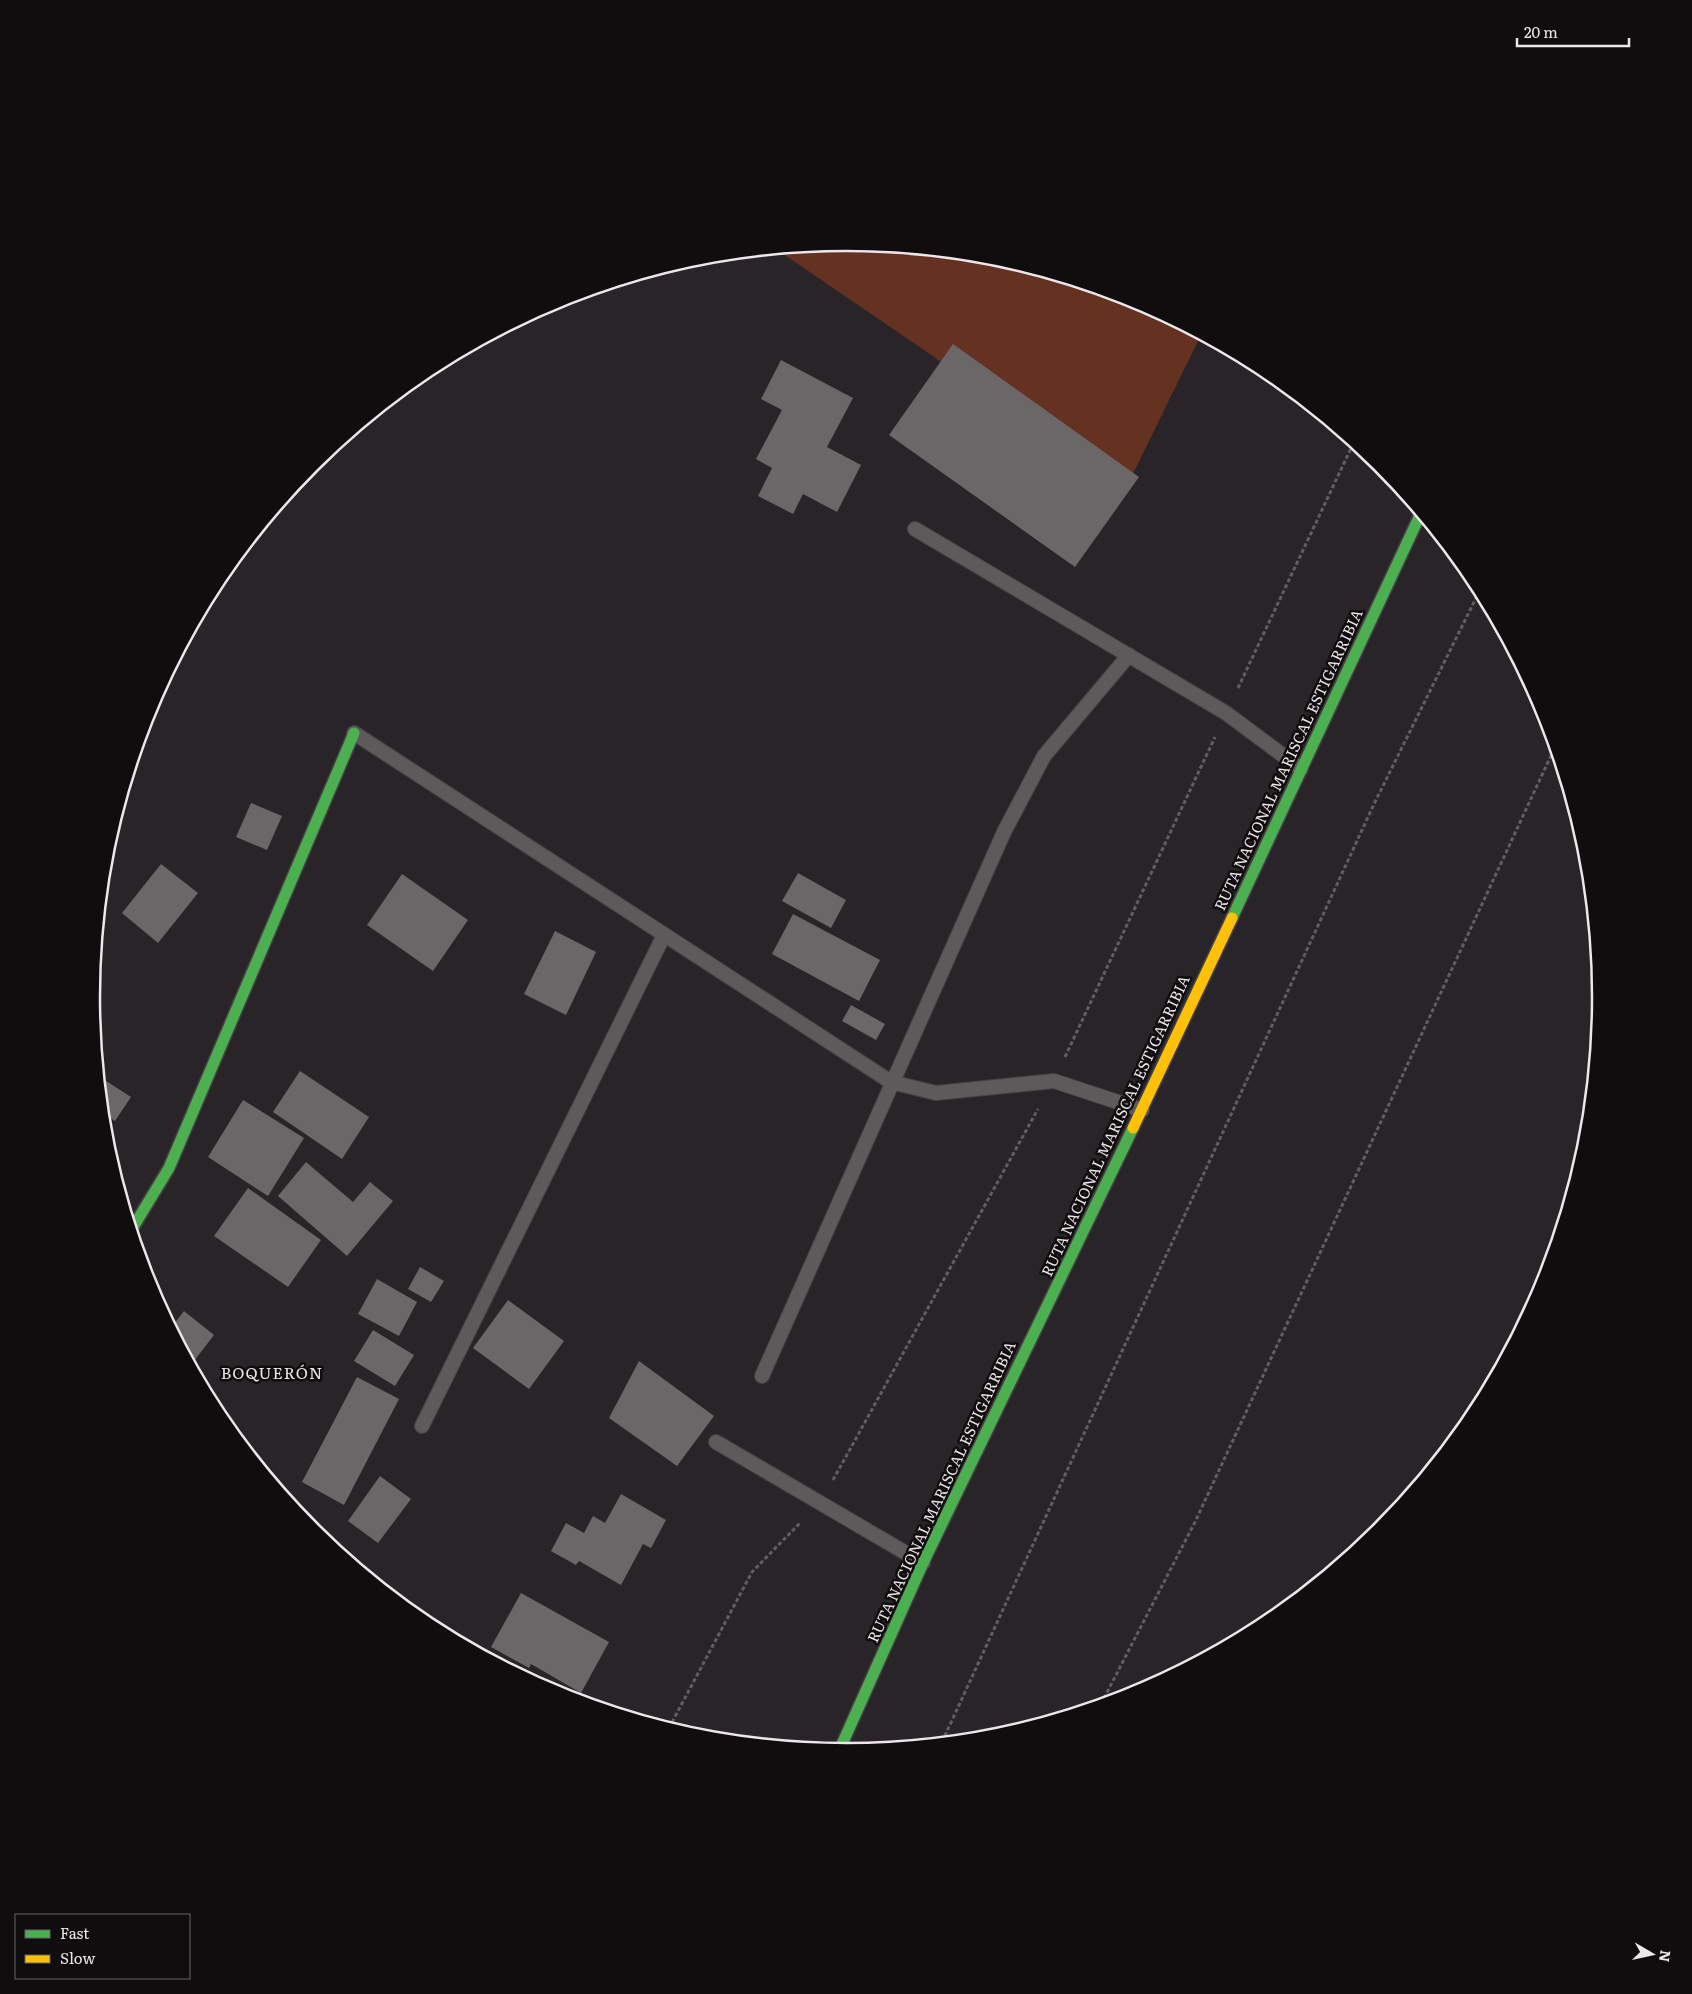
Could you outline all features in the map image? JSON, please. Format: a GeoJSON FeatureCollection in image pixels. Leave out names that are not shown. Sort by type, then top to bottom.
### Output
{"type":"FeatureCollection","features":[{"type":"Feature","properties":{"kind":"main road","name":"RUTA NACIONAL MARISCAL ESTIGARRIBIA"},"geometry":{"type":"LineString","coordinates":[[843,1743],[923,1563],[1142,1110],[1418,519]]}},
{"type":"Feature","properties":{"kind":"main road"},"geometry":{"type":"LineString","coordinates":[[136,1223],[169,1168],[354,733]]}},
{"type":"Feature","properties":{"kind":"lane"},"geometry":{"type":"LineString","coordinates":[[915,529],[1226,713],[1302,769]]}},
{"type":"Feature","properties":{"kind":"lane"},"geometry":{"type":"LineString","coordinates":[[762,1376],[863,1150],[891,1082],[1004,832],[1044,756],[1129,655]]}},
{"type":"Feature","properties":{"kind":"lane"},"geometry":{"type":"LineString","coordinates":[[354,733],[891,1082],[936,1093],[1054,1081],[1142,1110]]}},
{"type":"Feature","properties":{"kind":"lane"},"geometry":{"type":"LineString","coordinates":[[422,1426],[664,935]]}},
{"type":"Feature","properties":{"kind":"lane"},"geometry":{"type":"LineString","coordinates":[[716,1442],[923,1563]]}},
{"type":"Feature","properties":{"kind":"path"},"geometry":{"type":"LineString","coordinates":[[944,1737],[1370,813],[1476,598]]}},
{"type":"Feature","properties":{"kind":"path"},"geometry":{"type":"LineString","coordinates":[[1105,1696],[1195,1522],[1551,755]]}},
{"type":"Feature","properties":{"kind":"shaded area"},"geometry":{"type":"Polygon","coordinates":[[[846,251],[895,253],[943,257],[992,265],[1039,276],[1086,291],[1131,308],[1199,340],[1126,488],[784,254],[846,251]]]}},
{"type":"Feature","properties":{"kind":"building"},"geometry":{"type":"Polygon","coordinates":[[[953,344],[1139,477],[1075,567],[889,435],[953,344]]]}},
{"type":"Feature","properties":{"kind":"building"},"geometry":{"type":"Polygon","coordinates":[[[781,360],[853,398],[827,447],[861,465],[837,512],[803,494],[793,514],[758,496],[772,468],[756,459],[782,410],[761,399],[781,360]]]}},
{"type":"Feature","properties":{"kind":"building"},"geometry":{"type":"Polygon","coordinates":[[[251,803],[282,816],[267,850],[236,837],[251,803]]]}},
{"type":"Feature","properties":{"kind":"building"},"geometry":{"type":"Polygon","coordinates":[[[161,864],[198,893],[158,943],[122,913],[161,864]]]}},
{"type":"Feature","properties":{"kind":"building"},"geometry":{"type":"Polygon","coordinates":[[[798,873],[846,900],[831,928],[782,901],[798,873]]]}},
{"type":"Feature","properties":{"kind":"building"},"geometry":{"type":"Polygon","coordinates":[[[402,874],[468,920],[433,971],[367,925],[402,874]]]}},
{"type":"Feature","properties":{"kind":"building"},"geometry":{"type":"Polygon","coordinates":[[[793,914],[880,960],[859,1001],[772,954],[793,914]]]}},
{"type":"Feature","properties":{"kind":"building"},"geometry":{"type":"Polygon","coordinates":[[[555,931],[596,952],[566,1015],[524,994],[555,931]]]}},
{"type":"Feature","properties":{"kind":"building"},"geometry":{"type":"Polygon","coordinates":[[[851,1005],[885,1024],[876,1040],[842,1021],[851,1005]]]}},
{"type":"Feature","properties":{"kind":"building"},"geometry":{"type":"Polygon","coordinates":[[[300,1071],[369,1117],[342,1159],[273,1112],[300,1071]]]}},
{"type":"Feature","properties":{"kind":"building"},"geometry":{"type":"Polygon","coordinates":[[[105,1080],[131,1097],[115,1121],[110,1118],[105,1080]]]}},
{"type":"Feature","properties":{"kind":"building"},"geometry":{"type":"Polygon","coordinates":[[[243,1100],[304,1138],[268,1196],[208,1157],[243,1100]]]}},
{"type":"Feature","properties":{"kind":"building"},"geometry":{"type":"Polygon","coordinates":[[[306,1162],[353,1202],[370,1182],[393,1201],[347,1256],[278,1196],[306,1162]]]}},
{"type":"Feature","properties":{"kind":"building"},"geometry":{"type":"Polygon","coordinates":[[[248,1188],[321,1240],[288,1287],[214,1236],[248,1188]]]}},
{"type":"Feature","properties":{"kind":"building"},"geometry":{"type":"Polygon","coordinates":[[[420,1267],[444,1281],[431,1302],[408,1289],[420,1267]]]}},
{"type":"Feature","properties":{"kind":"building"},"geometry":{"type":"Polygon","coordinates":[[[377,1279],[417,1302],[399,1336],[358,1314],[377,1279]]]}},
{"type":"Feature","properties":{"kind":"building"},"geometry":{"type":"Polygon","coordinates":[[[508,1300],[564,1341],[529,1389],[473,1348],[508,1300]]]}},
{"type":"Feature","properties":{"kind":"building"},"geometry":{"type":"Polygon","coordinates":[[[184,1311],[214,1335],[195,1360],[177,1327],[175,1323],[184,1311]]]}},
{"type":"Feature","properties":{"kind":"building"},"geometry":{"type":"Polygon","coordinates":[[[373,1330],[414,1355],[395,1386],[354,1361],[373,1330]]]}},
{"type":"Feature","properties":{"kind":"building"},"geometry":{"type":"Polygon","coordinates":[[[639,1361],[714,1416],[677,1466],[609,1418],[639,1361]]]}},
{"type":"Feature","properties":{"kind":"building"},"geometry":{"type":"Polygon","coordinates":[[[357,1377],[399,1399],[344,1505],[302,1482],[357,1377]]]}},
{"type":"Feature","properties":{"kind":"building"},"geometry":{"type":"Polygon","coordinates":[[[380,1476],[411,1499],[378,1543],[348,1521],[380,1476]]]}},
{"type":"Feature","properties":{"kind":"building"},"geometry":{"type":"Polygon","coordinates":[[[621,1494],[666,1520],[651,1548],[643,1544],[621,1585],[579,1561],[576,1565],[551,1551],[566,1523],[584,1533],[593,1516],[605,1523],[621,1494]]]}},
{"type":"Feature","properties":{"kind":"building"},"geometry":{"type":"Polygon","coordinates":[[[521,1593],[609,1642],[581,1693],[531,1664],[529,1668],[491,1647],[521,1593]]]}},
{"type":"Feature","properties":{"kind":"traffic: fast"},"geometry":{"type":"LineString","coordinates":[[1232,918],[1418,519]]}},
{"type":"Feature","properties":{"kind":"traffic: fast"},"geometry":{"type":"LineString","coordinates":[[136,1223],[169,1168],[354,733]]}},
{"type":"Feature","properties":{"kind":"traffic: fast"},"geometry":{"type":"LineString","coordinates":[[843,1743],[923,1563],[1133,1128]]}},
{"type":"Feature","properties":{"kind":"traffic: slow"},"geometry":{"type":"LineString","coordinates":[[1133,1128],[1232,918]]}},
{"type":"Feature","properties":{"kind":"district","name":"BOQUERÓN"},"geometry":{"type":"Point","coordinates":[272,1373]}}]}
